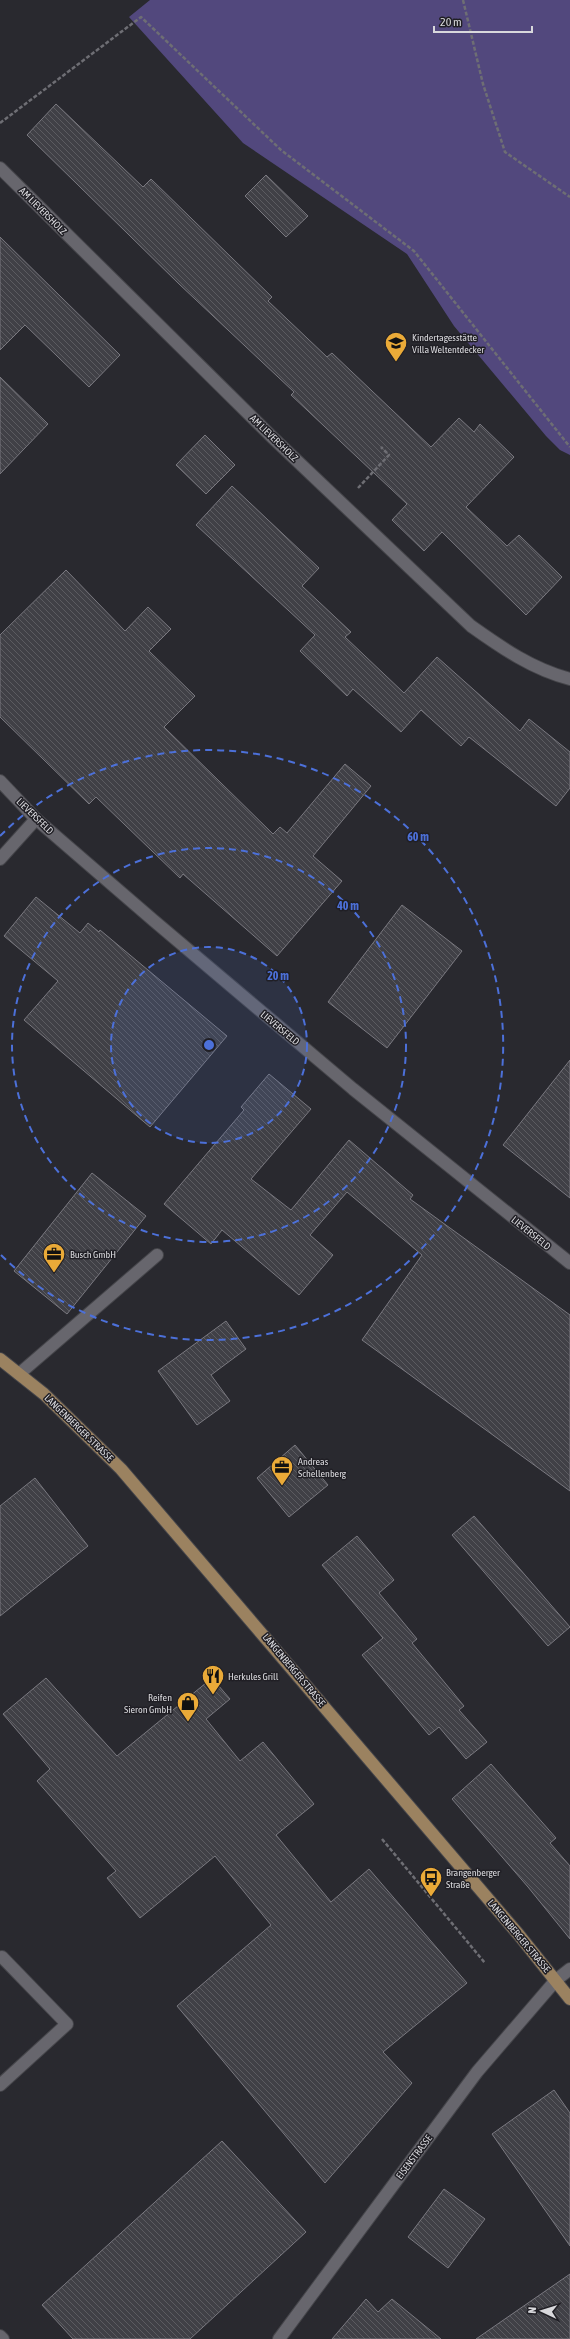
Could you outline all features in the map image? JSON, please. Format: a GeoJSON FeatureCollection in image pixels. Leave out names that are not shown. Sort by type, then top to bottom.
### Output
{"type":"FeatureCollection","features":[{"type":"Feature","properties":{"kind":"main road","name":"LANGENBERGER STRASSE"},"geometry":{"type":"LineString","coordinates":[[0,1359],[44,1394],[121,1469],[556,1980],[570,1999]]}},
{"type":"Feature","properties":{"kind":"street","name":"AM LIEVERSHOLZ"},"geometry":{"type":"LineString","coordinates":[[0,168],[146,314],[471,626],[507,652],[546,672],[570,679]]}},
{"type":"Feature","properties":{"kind":"street","name":"LIEVERSFELD"},"geometry":{"type":"LineString","coordinates":[[0,781],[36,819],[353,1089],[570,1263]]}},
{"type":"Feature","properties":{"kind":"street"},"geometry":{"type":"LineString","coordinates":[[0,859],[36,819]]}},
{"type":"Feature","properties":{"kind":"street"},"geometry":{"type":"LineString","coordinates":[[19,1374],[156,1255]]}},
{"type":"Feature","properties":{"kind":"street"},"geometry":{"type":"LineString","coordinates":[[0,2085],[67,2024],[2,1957]]}},
{"type":"Feature","properties":{"kind":"street"},"geometry":{"type":"LineString","coordinates":[[556,1980],[570,1970]]}},
{"type":"Feature","properties":{"kind":"street","name":"EISENSTRASSE"},"geometry":{"type":"LineString","coordinates":[[279,2339],[477,2072],[556,1980]]}},
{"type":"Feature","properties":{"kind":"street"},"geometry":{"type":"LineString","coordinates":[[0,2336],[3,2339]]}},
{"type":"Feature","properties":{"kind":"path"},"geometry":{"type":"LineString","coordinates":[[463,0],[483,84],[505,152],[570,197]]}},
{"type":"Feature","properties":{"kind":"path"},"geometry":{"type":"LineString","coordinates":[[0,123],[141,17],[281,150],[414,251],[570,447]]}},
{"type":"Feature","properties":{"kind":"path"},"geometry":{"type":"LineString","coordinates":[[343,504],[389,455],[381,447]]}},
{"type":"Feature","properties":{"kind":"path"},"geometry":{"type":"LineString","coordinates":[[382,1839],[484,1963]]}},
{"type":"Feature","properties":{"kind":"shaded area"},"geometry":{"type":"Polygon","coordinates":[[[150,0],[570,0],[570,455],[560,450],[546,436],[454,326],[407,254],[243,143],[129,17],[150,0]]]}},
{"type":"Feature","properties":{"kind":"building"},"geometry":{"type":"Polygon","coordinates":[[[56,104],[143,187],[151,179],[272,297],[268,301],[327,357],[332,353],[431,447],[459,418],[474,432],[480,424],[514,457],[466,507],[507,546],[519,535],[562,577],[526,615],[442,532],[424,551],[392,520],[407,504],[291,395],[294,392],[179,284],[27,135],[56,104]]]}},
{"type":"Feature","properties":{"kind":"building"},"geometry":{"type":"Polygon","coordinates":[[[266,175],[308,216],[286,237],[245,196],[266,175]]]}},
{"type":"Feature","properties":{"kind":"building"},"geometry":{"type":"Polygon","coordinates":[[[0,237],[120,355],[89,387],[25,325],[0,350],[0,237]]]}},
{"type":"Feature","properties":{"kind":"building"},"geometry":{"type":"Polygon","coordinates":[[[0,377],[48,424],[0,474],[0,377]]]}},
{"type":"Feature","properties":{"kind":"building"},"geometry":{"type":"Polygon","coordinates":[[[205,435],[235,465],[206,494],[176,465],[205,435]]]}},
{"type":"Feature","properties":{"kind":"building"},"geometry":{"type":"Polygon","coordinates":[[[232,486],[319,568],[302,586],[351,632],[345,637],[404,693],[437,657],[520,731],[529,719],[570,752],[570,788],[556,806],[469,737],[461,746],[421,710],[401,732],[353,689],[347,696],[300,651],[315,635],[196,525],[232,486]]]}},
{"type":"Feature","properties":{"kind":"building"},"geometry":{"type":"Polygon","coordinates":[[[66,570],[125,631],[148,607],[171,629],[149,651],[195,696],[164,727],[273,834],[280,827],[287,833],[345,764],[371,786],[313,856],[342,881],[277,956],[183,874],[180,878],[96,797],[89,804],[0,717],[0,635],[66,570]]]}},
{"type":"Feature","properties":{"kind":"building"},"geometry":{"type":"Polygon","coordinates":[[[36,897],[80,933],[88,923],[99,932],[100,930],[227,1036],[150,1127],[24,1020],[58,981],[4,936],[36,897]]]}},
{"type":"Feature","properties":{"kind":"building"},"geometry":{"type":"Polygon","coordinates":[[[402,905],[462,951],[387,1048],[328,1002],[402,905]]]}},
{"type":"Feature","properties":{"kind":"building"},"geometry":{"type":"Polygon","coordinates":[[[570,1060],[570,1198],[503,1145],[570,1060]]]}},
{"type":"Feature","properties":{"kind":"building"},"geometry":{"type":"Polygon","coordinates":[[[269,1074],[311,1109],[251,1179],[291,1210],[349,1140],[413,1195],[410,1199],[570,1315],[570,1491],[362,1340],[422,1255],[347,1192],[310,1235],[333,1255],[299,1295],[222,1230],[211,1244],[164,1204],[244,1110],[241,1107],[269,1074]]]}},
{"type":"Feature","properties":{"kind":"building"},"geometry":{"type":"Polygon","coordinates":[[[92,1173],[146,1216],[67,1314],[14,1271],[92,1173]]]}},
{"type":"Feature","properties":{"kind":"building"},"geometry":{"type":"Polygon","coordinates":[[[226,1321],[246,1349],[211,1375],[230,1401],[197,1425],[158,1371],[226,1321]]]}},
{"type":"Feature","properties":{"kind":"building"},"geometry":{"type":"Polygon","coordinates":[[[295,1445],[328,1485],[289,1517],[257,1478],[295,1445]]]}},
{"type":"Feature","properties":{"kind":"building"},"geometry":{"type":"Polygon","coordinates":[[[35,1478],[88,1546],[0,1616],[0,1506],[35,1478]]]}},
{"type":"Feature","properties":{"kind":"building"},"geometry":{"type":"Polygon","coordinates":[[[474,1516],[570,1627],[548,1646],[452,1535],[474,1516]]]}},
{"type":"Feature","properties":{"kind":"building"},"geometry":{"type":"Polygon","coordinates":[[[357,1536],[394,1580],[379,1593],[417,1639],[412,1643],[464,1706],[459,1710],[487,1742],[466,1759],[439,1727],[429,1735],[362,1655],[383,1638],[322,1565],[357,1536]]]}},
{"type":"Feature","properties":{"kind":"building"},"geometry":{"type":"Polygon","coordinates":[[[46,1678],[117,1756],[212,1678],[230,1699],[206,1719],[240,1761],[263,1742],[314,1804],[276,1835],[331,1902],[369,1869],[467,1983],[383,2052],[412,2083],[325,2183],[177,2006],[271,1925],[215,1856],[140,1918],[107,1878],[116,1871],[37,1781],[50,1769],[3,1714],[46,1678]]]}},
{"type":"Feature","properties":{"kind":"building"},"geometry":{"type":"Polygon","coordinates":[[[491,1764],[556,1838],[550,1843],[570,1866],[570,1939],[528,1887],[452,1799],[491,1764]]]}},
{"type":"Feature","properties":{"kind":"building"},"geometry":{"type":"Polygon","coordinates":[[[554,2090],[570,2113],[570,2246],[492,2134],[554,2090]]]}},
{"type":"Feature","properties":{"kind":"building"},"geometry":{"type":"Polygon","coordinates":[[[222,2141],[306,2232],[190,2339],[73,2339],[42,2305],[222,2141]]]}},
{"type":"Feature","properties":{"kind":"building"},"geometry":{"type":"Polygon","coordinates":[[[444,2189],[485,2219],[448,2268],[408,2237],[444,2189]]]}},
{"type":"Feature","properties":{"kind":"building"},"geometry":{"type":"Polygon","coordinates":[[[570,2274],[570,2339],[476,2339],[570,2274]]]}},
{"type":"Feature","properties":{"kind":"building"},"geometry":{"type":"Polygon","coordinates":[[[366,2299],[378,2312],[392,2299],[441,2339],[332,2339],[366,2299]]]}},
{"type":"Feature","properties":{"kind":"place","name":"Kindertagesstätte Villa Weltentdecker"},"geometry":{"type":"Point","coordinates":[396,362]}},
{"type":"Feature","properties":{"kind":"place","name":"Busch GmbH"},"geometry":{"type":"Point","coordinates":[54,1274]}},
{"type":"Feature","properties":{"kind":"place","name":"Andreas Schellenberg"},"geometry":{"type":"Point","coordinates":[282,1486]}},
{"type":"Feature","properties":{"kind":"place","name":"Herkules Grill"},"geometry":{"type":"Point","coordinates":[213,1696]}},
{"type":"Feature","properties":{"kind":"place","name":"Reifen Sieron GmbH"},"geometry":{"type":"Point","coordinates":[188,1722]}},
{"type":"Feature","properties":{"kind":"place","name":"Brangenberger Straße"},"geometry":{"type":"Point","coordinates":[431,1898]}}]}
